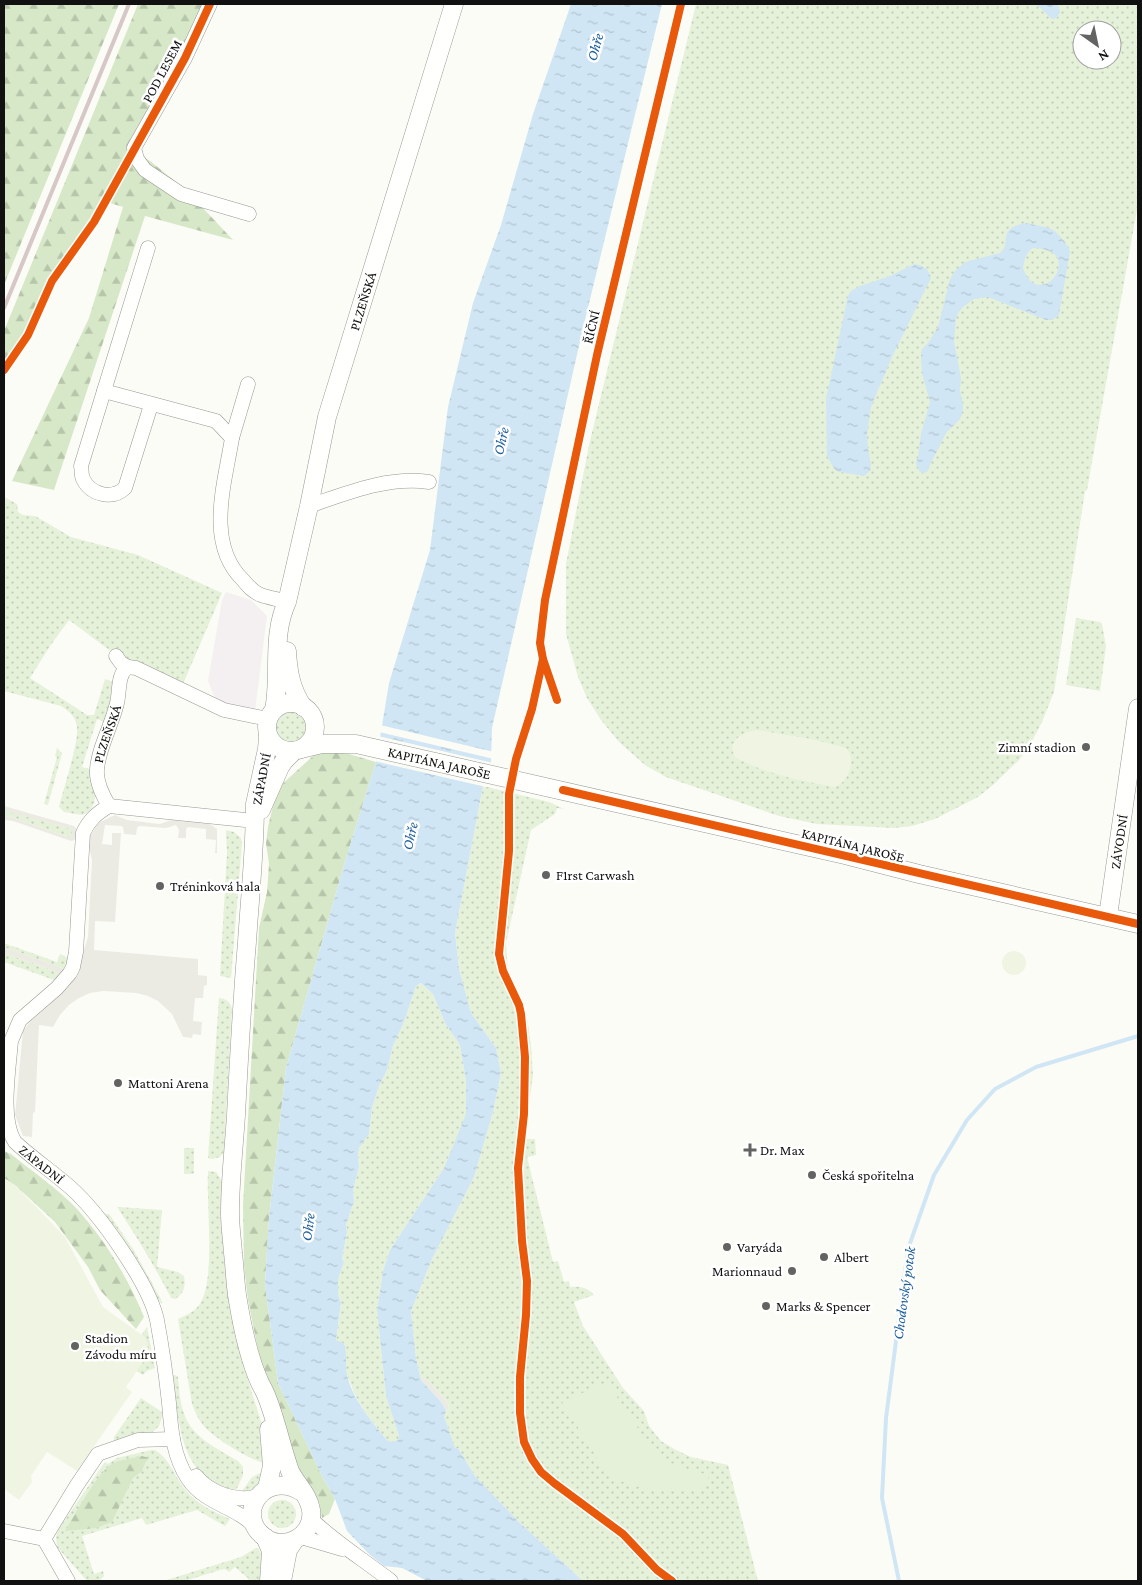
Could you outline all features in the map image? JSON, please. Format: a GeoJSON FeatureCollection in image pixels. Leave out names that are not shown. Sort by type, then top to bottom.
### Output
{"type":"FeatureCollection","features":[{"type":"Feature","properties":{"kind":"street","name":"POD LESEM"},"geometry":{"type":"LineString","coordinates":[[210,4],[185,58],[134,148],[137,160],[145,170],[181,194],[248,214]]}},
{"type":"Feature","properties":{"kind":"street","name":"PLZEŇSKÁ"},"geometry":{"type":"LineString","coordinates":[[271,714],[277,693],[277,649],[280,614],[286,602],[309,506],[327,417],[454,4]]}},
{"type":"Feature","properties":{"kind":"street"},"geometry":{"type":"LineString","coordinates":[[148,248],[81,466],[82,477],[94,491],[111,496],[119,494],[125,488],[151,405]]}},
{"type":"Feature","properties":{"kind":"street"},"geometry":{"type":"LineString","coordinates":[[248,384],[232,438],[221,506],[220,527],[223,546],[232,570],[251,589],[260,594],[286,602]]}},
{"type":"Feature","properties":{"kind":"street"},"geometry":{"type":"LineString","coordinates":[[104,391],[216,421],[232,438]]}},
{"type":"Feature","properties":{"kind":"street"},"geometry":{"type":"LineString","coordinates":[[309,506],[373,485],[394,482],[429,482]]}},
{"type":"Feature","properties":{"kind":"street","name":"PLZEŇSKÁ"},"geometry":{"type":"LineString","coordinates":[[286,602],[289,673],[296,695],[308,712]]}},
{"type":"Feature","properties":{"kind":"street"},"geometry":{"type":"LineString","coordinates":[[116,656],[121,663],[128,667],[136,668],[224,710],[271,714]]}},
{"type":"Feature","properties":{"kind":"street","name":"PLZEŇSKÁ"},"geometry":{"type":"LineString","coordinates":[[109,806],[102,794],[96,771],[117,702],[122,673],[128,667]]}},
{"type":"Feature","properties":{"kind":"street"},"geometry":{"type":"LineString","coordinates":[[286,704],[297,704],[308,712],[315,728],[313,736],[310,742],[298,750],[280,748],[268,737],[267,726],[271,714],[286,704]]}},
{"type":"Feature","properties":{"kind":"street","name":"ZÁVODNÍ"},"geometry":{"type":"LineString","coordinates":[[1108,916],[1138,708]]}},
{"type":"Feature","properties":{"kind":"street","name":"KAPITÁNA JAROŠE"},"geometry":{"type":"LineString","coordinates":[[308,712],[322,726],[356,744]]}},
{"type":"Feature","properties":{"kind":"street","name":"ZÁPADNÍ"},"geometry":{"type":"LineString","coordinates":[[268,737],[255,804],[230,1213],[238,1300],[244,1332],[259,1382],[266,1395],[289,1468],[308,1500],[311,1509],[311,1520],[391,1581]]}},
{"type":"Feature","properties":{"kind":"street","name":"KAPITÁNA JAROŠE"},"geometry":{"type":"LineString","coordinates":[[298,750],[322,744],[356,744],[533,783],[1138,924]]}},
{"type":"Feature","properties":{"kind":"street","name":"ZÁPADNÍ"},"geometry":{"type":"LineString","coordinates":[[255,821],[284,760],[298,750]]}},
{"type":"Feature","properties":{"kind":"street"},"geometry":{"type":"LineString","coordinates":[[109,806],[255,821]]}},
{"type":"Feature","properties":{"kind":"street","name":"ZÁPADNÍ"},"geometry":{"type":"LineString","coordinates":[[109,806],[98,813],[87,824],[84,833],[76,952],[73,967],[66,978],[20,1020],[11,1041],[7,1122],[11,1136],[15,1142],[89,1205],[119,1246],[144,1287],[156,1318],[165,1370],[173,1440],[178,1460],[194,1487],[212,1502],[239,1514],[260,1532],[278,1543],[297,1539],[348,1550]]}},
{"type":"Feature","properties":{"kind":"street","name":"ZÁPADNÍ"},"geometry":{"type":"LineString","coordinates":[[259,1382],[260,1396],[269,1428],[271,1476],[253,1508],[253,1518],[271,1551],[269,1581]]}},
{"type":"Feature","properties":{"kind":"street"},"geometry":{"type":"LineString","coordinates":[[44,1539],[98,1454],[138,1440],[173,1440]]}},
{"type":"Feature","properties":{"kind":"street","name":"ZÁPADNÍ"},"geometry":{"type":"LineString","coordinates":[[173,1440],[189,1468],[209,1488],[237,1498],[250,1499],[283,1484],[293,1486],[302,1492]]}},
{"type":"Feature","properties":{"kind":"street"},"geometry":{"type":"LineString","coordinates":[[282,1581],[288,1550],[307,1529],[311,1520]]}},
{"type":"Feature","properties":{"kind":"street"},"geometry":{"type":"LineString","coordinates":[[4,1531],[44,1539],[68,1581]]}},
{"type":"Feature","properties":{"kind":"shaded area"},"geometry":{"type":"Polygon","coordinates":[[[226,592],[251,600],[267,616],[255,711],[224,707],[214,696],[208,681],[222,600],[226,592]]]}},
{"type":"Feature","properties":{"kind":"shaded area"},"geometry":{"type":"Polygon","coordinates":[[[4,806],[74,826],[77,830],[76,839],[68,840],[13,821],[4,820],[4,816],[12,817],[68,837],[72,836],[72,829],[4,811],[4,806]]]}},
{"type":"Feature","properties":{"kind":"shaded area"},"geometry":{"type":"Polygon","coordinates":[[[115,815],[127,820],[160,824],[171,820],[210,824],[217,829],[217,853],[215,853],[216,840],[206,839],[206,829],[188,827],[186,829],[186,838],[178,838],[179,830],[176,825],[166,828],[139,826],[136,835],[124,834],[123,827],[121,826],[105,825],[102,844],[112,845],[112,833],[121,833],[115,922],[95,921],[94,950],[198,959],[198,975],[207,976],[207,985],[204,986],[203,998],[195,998],[193,1021],[202,1022],[201,1035],[193,1034],[192,1038],[183,1037],[172,1014],[158,1001],[148,996],[136,993],[103,991],[90,993],[79,998],[60,1015],[53,1027],[39,1025],[32,1137],[23,1136],[15,1115],[23,1031],[33,1018],[68,987],[75,978],[88,937],[92,860],[88,842],[94,829],[100,822],[115,815]]]}},
{"type":"Feature","properties":{"kind":"shaded area"},"geometry":{"type":"Polygon","coordinates":[[[4,947],[65,969],[61,976],[55,971],[4,953],[4,947]]]}},
{"type":"Feature","properties":{"kind":"shaded area"},"geometry":{"type":"Polygon","coordinates":[[[424,1377],[446,1400],[450,1409],[446,1411],[442,1403],[421,1380],[424,1377]]]}},
{"type":"Feature","properties":{"kind":"green space"},"geometry":{"type":"Polygon","coordinates":[[[4,4],[119,4],[4,285],[4,4]]]}},
{"type":"Feature","properties":{"kind":"green space"},"geometry":{"type":"Polygon","coordinates":[[[138,4],[204,4],[179,62],[128,147],[150,161],[186,190],[233,240],[145,216],[54,490],[12,481],[89,318],[123,207],[110,203],[46,294],[4,379],[4,331],[138,4]]]}},
{"type":"Feature","properties":{"kind":"green space"},"geometry":{"type":"Polygon","coordinates":[[[696,4],[1138,4],[1138,204],[1087,490],[1085,491],[1054,692],[1042,722],[1019,760],[978,797],[935,819],[912,826],[894,828],[817,824],[779,816],[666,777],[645,765],[619,742],[601,720],[587,698],[578,677],[566,634],[566,564],[589,445],[696,4]]]}},
{"type":"Feature","properties":{"kind":"green space"},"geometry":{"type":"Polygon","coordinates":[[[4,497],[17,504],[18,512],[23,515],[35,516],[71,537],[138,555],[222,593],[183,684],[112,652],[69,620],[50,646],[30,678],[87,715],[94,715],[105,679],[114,682],[116,686],[106,723],[97,719],[82,767],[96,771],[101,794],[95,798],[93,806],[89,811],[82,815],[64,812],[59,807],[76,743],[77,727],[74,717],[61,706],[4,691],[4,497]]]}},
{"type":"Feature","properties":{"kind":"green space"},"geometry":{"type":"Polygon","coordinates":[[[1076,618],[1102,624],[1106,646],[1100,691],[1066,685],[1076,618]]]}},
{"type":"Feature","properties":{"kind":"green space"},"geometry":{"type":"Polygon","coordinates":[[[291,711],[297,712],[302,716],[306,721],[306,733],[302,738],[297,742],[291,743],[285,742],[280,738],[276,733],[275,727],[276,721],[280,716],[285,712],[291,711]]]}},
{"type":"Feature","properties":{"kind":"green space"},"geometry":{"type":"Polygon","coordinates":[[[757,730],[811,739],[846,748],[851,758],[848,775],[835,787],[772,773],[736,758],[733,747],[737,739],[746,733],[757,730]]]}},
{"type":"Feature","properties":{"kind":"green space"},"geometry":{"type":"Polygon","coordinates":[[[57,748],[62,753],[48,805],[44,804],[57,757],[55,756],[57,748]]]}},
{"type":"Feature","properties":{"kind":"green space"},"geometry":{"type":"Polygon","coordinates":[[[330,751],[349,754],[376,762],[344,865],[286,1068],[269,1218],[265,1284],[278,1383],[322,1476],[335,1499],[329,1514],[322,1518],[319,1502],[315,1494],[300,1478],[259,1355],[248,1300],[244,1266],[243,1205],[259,928],[267,892],[269,864],[266,843],[268,827],[279,787],[313,756],[330,751]]]}},
{"type":"Feature","properties":{"kind":"green space"},"geometry":{"type":"Polygon","coordinates":[[[483,786],[549,802],[564,809],[557,808],[555,814],[531,830],[506,943],[508,972],[524,1005],[531,1045],[533,1076],[524,1139],[535,1139],[536,1155],[527,1157],[553,1262],[558,1261],[564,1282],[569,1281],[570,1287],[589,1290],[594,1295],[574,1302],[583,1326],[623,1388],[644,1411],[649,1426],[661,1441],[691,1457],[728,1465],[758,1581],[583,1581],[519,1522],[475,1476],[458,1448],[455,1449],[444,1416],[444,1412],[450,1409],[446,1400],[424,1377],[421,1380],[416,1358],[411,1311],[432,1259],[474,1177],[493,1112],[501,1073],[496,1048],[471,1013],[459,969],[455,933],[483,786]]]}},
{"type":"Feature","properties":{"kind":"green space"},"geometry":{"type":"Polygon","coordinates":[[[4,810],[72,829],[72,837],[4,816],[4,810]]]}},
{"type":"Feature","properties":{"kind":"green space"},"geometry":{"type":"Polygon","coordinates":[[[226,830],[234,832],[241,838],[242,843],[231,978],[220,976],[227,853],[226,830]]]}},
{"type":"Feature","properties":{"kind":"green space"},"geometry":{"type":"Polygon","coordinates":[[[4,943],[57,962],[60,954],[65,956],[68,960],[65,969],[4,947],[4,943]]]}},
{"type":"Feature","properties":{"kind":"green space"},"geometry":{"type":"Polygon","coordinates":[[[1014,951],[1023,954],[1026,963],[1023,972],[1014,975],[1005,972],[1002,963],[1005,954],[1014,951]]]}},
{"type":"Feature","properties":{"kind":"green space"},"geometry":{"type":"Polygon","coordinates":[[[4,953],[55,971],[61,976],[54,980],[4,962],[4,953]]]}},
{"type":"Feature","properties":{"kind":"green space"},"geometry":{"type":"Polygon","coordinates":[[[421,983],[433,994],[445,1023],[460,1045],[466,1081],[466,1115],[444,1168],[390,1250],[383,1271],[377,1310],[386,1396],[399,1436],[398,1440],[392,1442],[387,1440],[364,1411],[354,1393],[347,1374],[336,1340],[341,1303],[338,1294],[338,1279],[344,1262],[342,1259],[347,1232],[346,1225],[354,1201],[353,1190],[359,1167],[359,1148],[369,1134],[372,1108],[379,1086],[387,1070],[393,1046],[404,1022],[416,986],[421,983]]]}},
{"type":"Feature","properties":{"kind":"green space"},"geometry":{"type":"Polygon","coordinates":[[[219,998],[227,1001],[232,1009],[224,1152],[220,1157],[212,1159],[208,1158],[219,998]]]}},
{"type":"Feature","properties":{"kind":"green space"},"geometry":{"type":"Polygon","coordinates":[[[184,1148],[194,1148],[194,1173],[191,1174],[184,1174],[184,1148]]]}},
{"type":"Feature","properties":{"kind":"green space"},"geometry":{"type":"Polygon","coordinates":[[[4,1151],[11,1154],[61,1194],[77,1209],[97,1233],[131,1288],[144,1317],[136,1329],[100,1290],[88,1267],[55,1222],[16,1186],[4,1178],[4,1151]]]}},
{"type":"Feature","properties":{"kind":"green space"},"geometry":{"type":"Polygon","coordinates":[[[208,1171],[216,1172],[222,1181],[223,1250],[231,1310],[243,1364],[262,1425],[267,1464],[243,1454],[215,1436],[201,1423],[192,1404],[178,1319],[198,1307],[205,1292],[209,1259],[208,1171]]]}},
{"type":"Feature","properties":{"kind":"green space","name":"Stadion Závodu míru"},"geometry":{"type":"Polygon","coordinates":[[[4,1178],[16,1186],[65,1237],[103,1307],[146,1338],[149,1353],[126,1387],[132,1392],[77,1471],[47,1452],[31,1476],[32,1482],[19,1500],[4,1489],[4,1178]]]}},
{"type":"Feature","properties":{"kind":"green space"},"geometry":{"type":"Polygon","coordinates":[[[118,1207],[162,1210],[157,1267],[178,1272],[184,1276],[184,1289],[175,1299],[171,1298],[153,1264],[118,1207]]]}},
{"type":"Feature","properties":{"kind":"green space"},"geometry":{"type":"Polygon","coordinates":[[[104,1214],[109,1214],[133,1249],[162,1304],[157,1299],[118,1233],[104,1214]]]}},
{"type":"Feature","properties":{"kind":"green space"},"geometry":{"type":"Polygon","coordinates":[[[147,1327],[155,1368],[143,1375],[133,1369],[137,1342],[147,1327]]]}},
{"type":"Feature","properties":{"kind":"green space"},"geometry":{"type":"Polygon","coordinates":[[[171,1375],[178,1377],[183,1411],[194,1431],[208,1443],[238,1461],[243,1467],[243,1475],[235,1493],[216,1485],[202,1474],[192,1461],[180,1429],[171,1375]]]}},
{"type":"Feature","properties":{"kind":"green space"},"geometry":{"type":"Polygon","coordinates":[[[607,1382],[658,1455],[686,1469],[709,1475],[705,1490],[653,1490],[629,1485],[607,1474],[562,1402],[607,1382]]]}},
{"type":"Feature","properties":{"kind":"green space"},"geometry":{"type":"Polygon","coordinates":[[[141,1398],[162,1412],[158,1427],[147,1435],[114,1441],[114,1437],[141,1398]]]}},
{"type":"Feature","properties":{"kind":"green space"},"geometry":{"type":"Polygon","coordinates":[[[155,1450],[164,1457],[184,1488],[193,1498],[210,1510],[230,1519],[225,1526],[197,1510],[146,1525],[142,1518],[82,1536],[94,1574],[103,1571],[104,1576],[99,1581],[87,1581],[57,1547],[56,1536],[58,1530],[105,1462],[108,1464],[117,1458],[155,1450]]]}},
{"type":"Feature","properties":{"kind":"green space"},"geometry":{"type":"Polygon","coordinates":[[[142,1456],[149,1458],[142,1471],[133,1478],[112,1522],[96,1528],[65,1531],[93,1485],[106,1469],[115,1462],[142,1456]]]}},
{"type":"Feature","properties":{"kind":"green space"},"geometry":{"type":"Polygon","coordinates":[[[265,1471],[257,1487],[250,1492],[240,1494],[252,1477],[265,1471]]]}},
{"type":"Feature","properties":{"kind":"green space"},"geometry":{"type":"Polygon","coordinates":[[[282,1500],[292,1504],[296,1514],[292,1524],[282,1528],[272,1524],[268,1514],[272,1504],[282,1500]]]}},
{"type":"Feature","properties":{"kind":"green space"},"geometry":{"type":"Polygon","coordinates":[[[256,1548],[259,1549],[262,1556],[263,1581],[247,1581],[249,1579],[235,1567],[229,1572],[225,1569],[220,1570],[185,1581],[163,1581],[241,1557],[256,1548]]]}},
{"type":"Feature","properties":{"kind":"water","name":"Ohře"},"geometry":{"type":"Polygon","coordinates":[[[571,4],[662,4],[584,324],[492,728],[491,762],[483,786],[455,933],[459,969],[471,1013],[496,1048],[501,1073],[493,1112],[474,1177],[432,1259],[411,1311],[416,1358],[421,1380],[442,1403],[446,1411],[444,1416],[455,1448],[458,1448],[475,1476],[519,1522],[583,1581],[427,1581],[402,1568],[384,1566],[369,1554],[347,1531],[335,1499],[322,1476],[278,1383],[265,1284],[269,1218],[286,1068],[344,865],[376,762],[389,683],[430,550],[448,407],[473,303],[501,225],[533,114],[571,4]],[[421,983],[416,986],[404,1022],[393,1046],[387,1070],[379,1086],[372,1108],[369,1134],[359,1148],[359,1167],[353,1190],[354,1201],[346,1225],[347,1232],[342,1259],[344,1262],[338,1279],[338,1294],[341,1303],[336,1340],[345,1346],[346,1370],[349,1383],[369,1417],[387,1440],[392,1442],[398,1440],[399,1436],[386,1396],[377,1310],[383,1271],[390,1250],[444,1168],[466,1114],[466,1081],[460,1045],[445,1023],[433,994],[421,983]]]}},
{"type":"Feature","properties":{"kind":"water"},"geometry":{"type":"Polygon","coordinates":[[[1036,4],[1057,4],[1060,11],[1057,18],[1052,19],[1036,4]]]}},
{"type":"Feature","properties":{"kind":"water"},"geometry":{"type":"Polygon","coordinates":[[[1026,223],[1049,228],[1055,231],[1070,251],[1059,315],[1052,320],[1046,320],[988,297],[974,299],[963,307],[956,318],[954,342],[961,378],[960,391],[963,410],[960,419],[946,433],[927,472],[922,473],[919,471],[916,463],[921,434],[930,402],[922,373],[922,349],[938,327],[950,279],[955,271],[965,262],[1000,253],[1004,249],[1008,232],[1026,223]],[[1033,248],[1029,252],[1023,268],[1030,281],[1039,285],[1048,283],[1055,276],[1059,267],[1057,258],[1049,251],[1033,248]]]}},
{"type":"Feature","properties":{"kind":"water"},"geometry":{"type":"Polygon","coordinates":[[[914,264],[925,268],[931,278],[892,357],[871,407],[867,434],[870,471],[864,476],[839,472],[835,470],[827,456],[826,399],[848,296],[851,291],[860,286],[890,276],[914,264]]]}},
{"type":"Feature","properties":{"kind":"pier"},"geometry":{"type":"Polygon","coordinates":[[[380,725],[494,752],[494,759],[379,732],[380,725]]]}},
{"type":"Feature","properties":{"kind":"pier"},"geometry":{"type":"Polygon","coordinates":[[[378,736],[493,763],[486,787],[374,761],[378,736]]]}},
{"type":"Feature","properties":{"kind":"waterway","name":"Chodovský potok"},"geometry":{"type":"LineString","coordinates":[[899,1581],[882,1498],[886,1418],[908,1249],[934,1175],[967,1120],[995,1089],[1036,1067],[1138,1036]]}},
{"type":"Feature","properties":{"kind":"railway"},"geometry":{"type":"LineString","coordinates":[[4,308],[129,4]]}},
{"type":"Feature","properties":{"kind":"cycle path"},"geometry":{"type":"LineString","coordinates":[[4,370],[28,335],[52,281],[94,222],[185,58],[210,4]]}},
{"type":"Feature","properties":{"kind":"cycle path","name":"ŘÍČNÍ"},"geometry":{"type":"LineString","coordinates":[[557,700],[543,659],[540,643],[545,600],[597,355],[681,4]]}},
{"type":"Feature","properties":{"kind":"cycle path"},"geometry":{"type":"LineString","coordinates":[[543,659],[532,709],[516,759],[509,794],[509,851],[499,954],[503,971],[519,1005],[525,1057],[524,1114],[518,1168],[522,1241],[527,1281],[520,1377],[520,1413],[524,1442],[541,1472],[623,1534],[657,1570],[672,1581]]}},
{"type":"Feature","properties":{"kind":"cycle path"},"geometry":{"type":"LineString","coordinates":[[563,790],[1138,924]]}},
{"type":"Feature","properties":{"kind":"place","name":"Zimní stadion"},"geometry":{"type":"Point","coordinates":[1086,747]}},
{"type":"Feature","properties":{"kind":"place","name":"F1rst Carwash"},"geometry":{"type":"Point","coordinates":[546,875]}},
{"type":"Feature","properties":{"kind":"place","name":"Tréninková hala"},"geometry":{"type":"Point","coordinates":[160,886]}},
{"type":"Feature","properties":{"kind":"place","name":"Mattoni Arena"},"geometry":{"type":"Point","coordinates":[118,1083]}},
{"type":"Feature","properties":{"kind":"place","name":"Dr. Max"},"geometry":{"type":"Point","coordinates":[750,1150]}},
{"type":"Feature","properties":{"kind":"place","name":"Česká spořitelna"},"geometry":{"type":"Point","coordinates":[812,1175]}},
{"type":"Feature","properties":{"kind":"place","name":"Varyáda"},"geometry":{"type":"Point","coordinates":[727,1247]}},
{"type":"Feature","properties":{"kind":"place","name":"Albert"},"geometry":{"type":"Point","coordinates":[824,1257]}},
{"type":"Feature","properties":{"kind":"place","name":"Marionnaud"},"geometry":{"type":"Point","coordinates":[792,1271]}},
{"type":"Feature","properties":{"kind":"place","name":"Marks & Spencer"},"geometry":{"type":"Point","coordinates":[766,1306]}},
{"type":"Feature","properties":{"kind":"place","name":"Stadion Závodu míru"},"geometry":{"type":"Point","coordinates":[75,1346]}}]}
